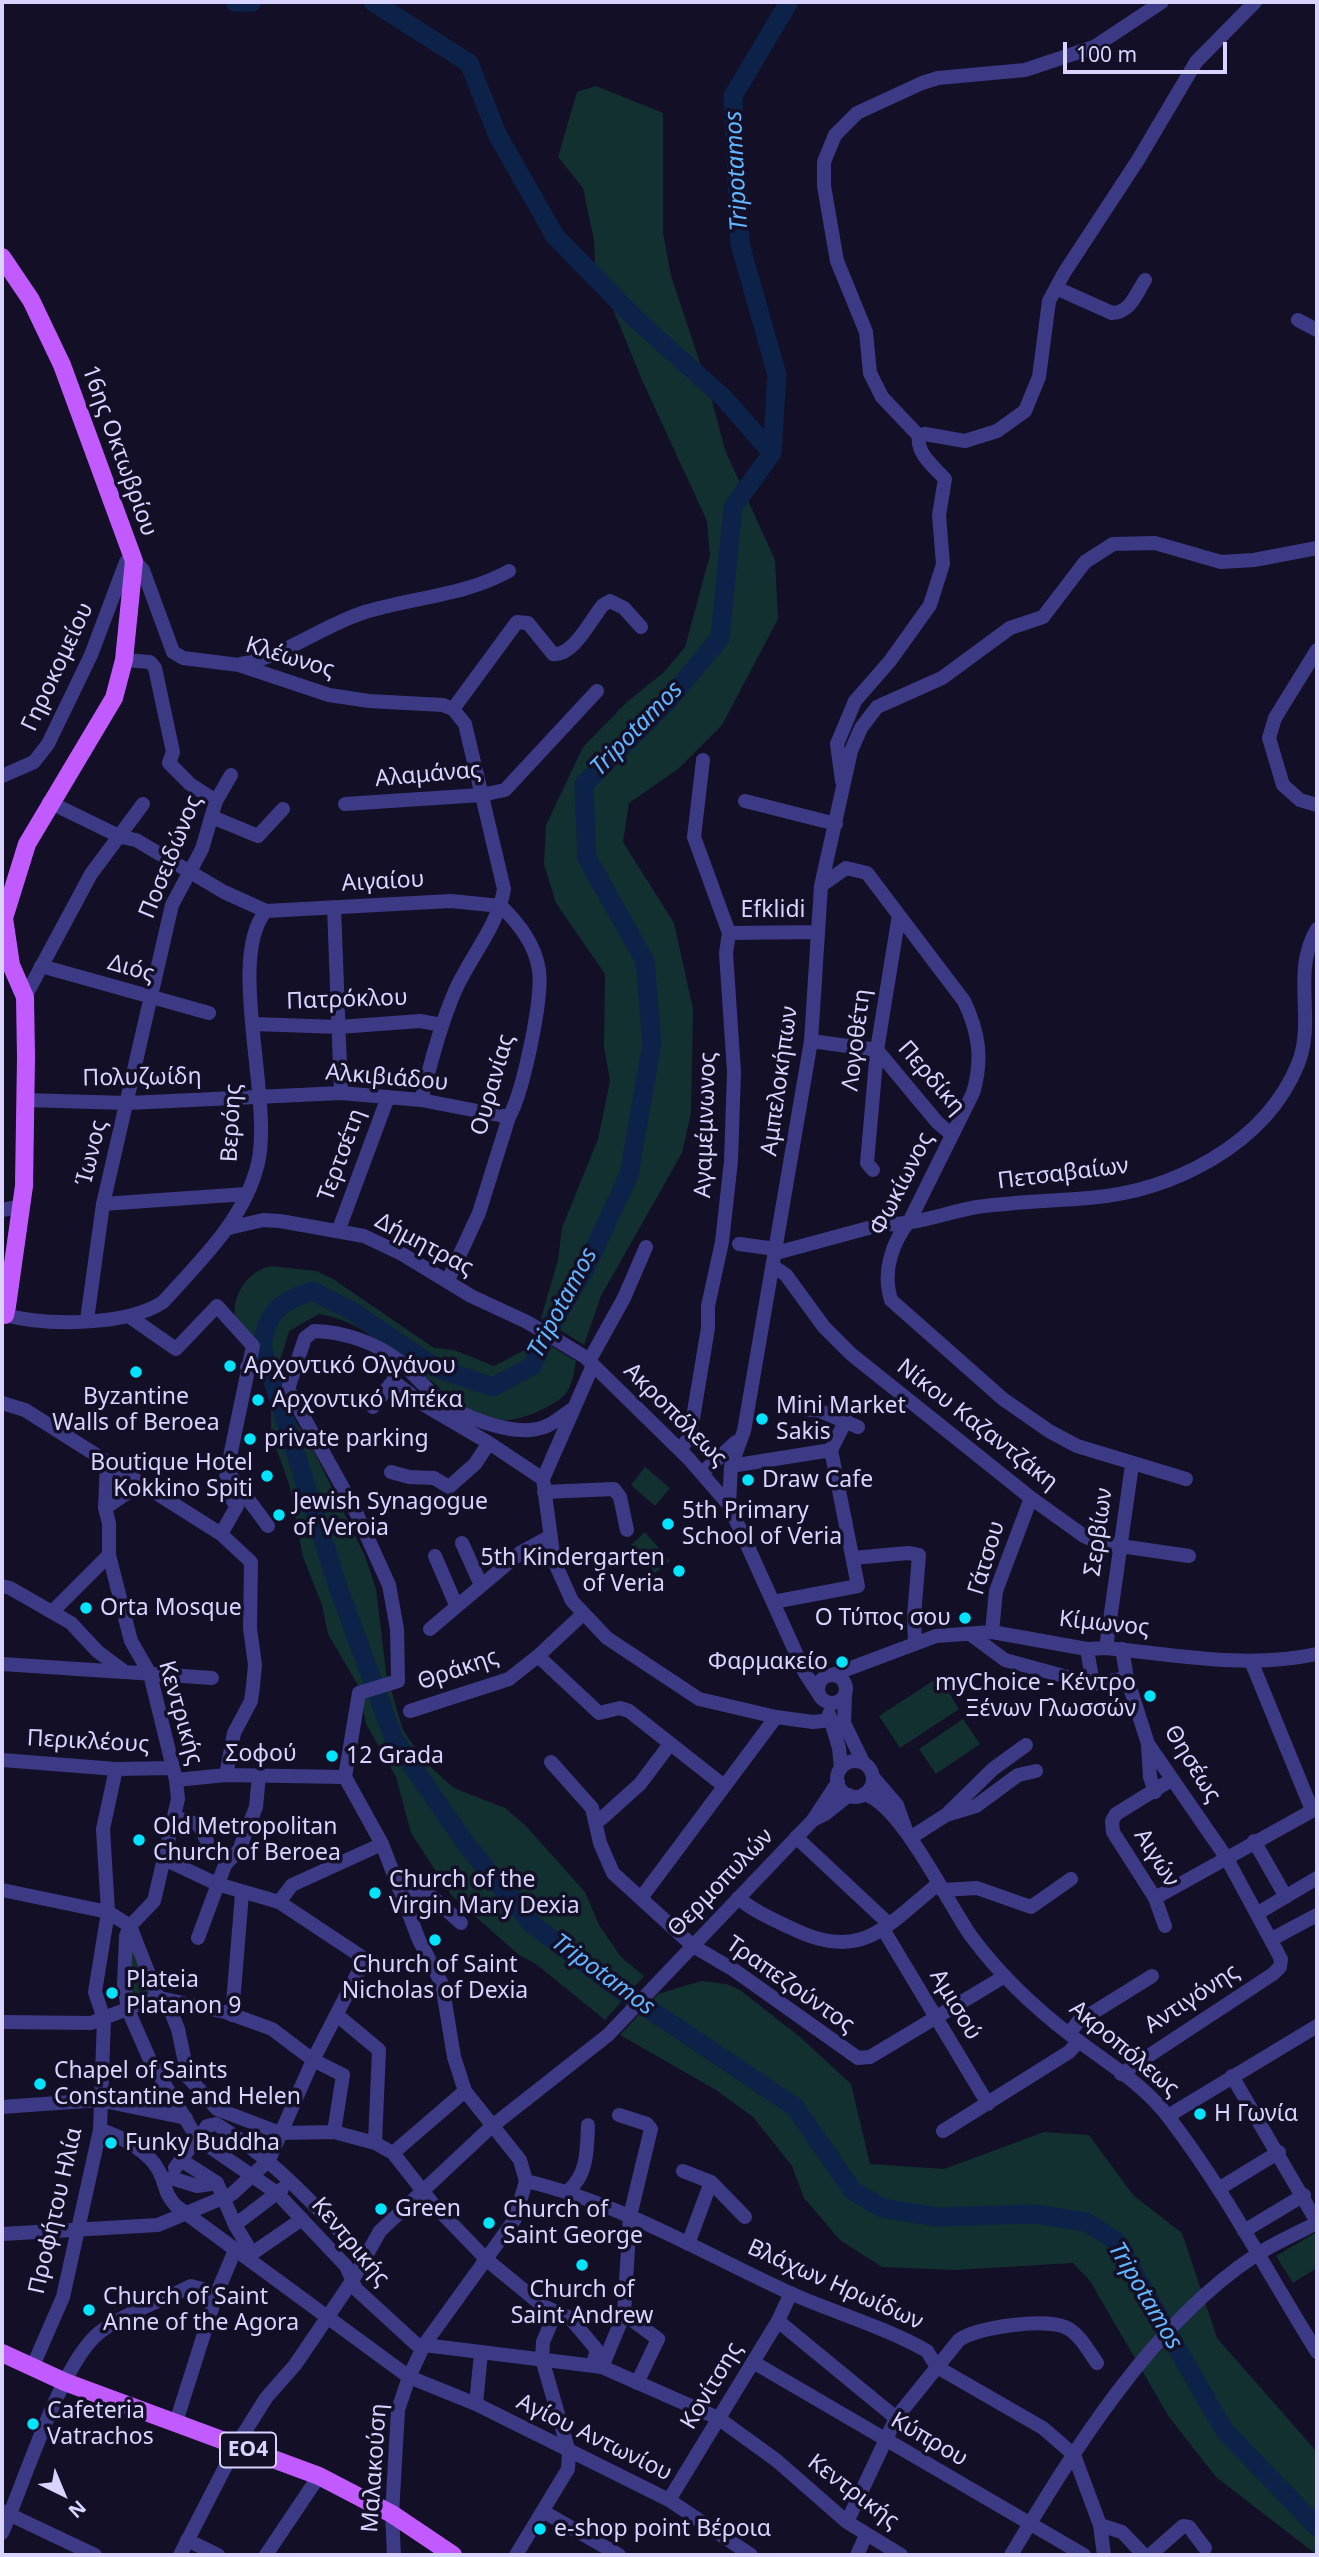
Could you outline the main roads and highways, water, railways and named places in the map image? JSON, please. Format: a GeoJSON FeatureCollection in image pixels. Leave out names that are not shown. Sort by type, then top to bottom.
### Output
{"type":"FeatureCollection","features":[{"type":"Feature","properties":{"kind":"main road","name":"16ης Οκτωβρίου"},"geometry":{"type":"LineString","coordinates":[[2,257],[31,300],[62,365],[134,561],[124,660],[114,698],[49,802],[27,844],[11,886],[4,918],[7,964],[25,997],[23,1206],[4,1310]]}},
{"type":"Feature","properties":{"kind":"main road","name":"ΕΟ4"},"geometry":{"type":"LineString","coordinates":[[2,2353],[65,2382],[320,2476],[392,2514],[453,2555]]}},
{"type":"Feature","properties":{"kind":"waterway"},"geometry":{"type":"LineString","coordinates":[[235,2],[252,2]]}},
{"type":"Feature","properties":{"kind":"waterway"},"geometry":{"type":"LineString","coordinates":[[373,2],[469,63],[498,136],[555,236],[638,321],[724,398],[772,453]]}},
{"type":"Feature","properties":{"kind":"waterway","name":"Tripotamos"},"geometry":{"type":"LineString","coordinates":[[789,2],[733,96],[740,244],[777,375],[772,453],[733,507],[720,638],[667,702],[584,784],[587,858],[645,961],[652,1043],[629,1175],[584,1271],[552,1323],[532,1366],[493,1387],[436,1368],[352,1311],[312,1291],[291,1299],[276,1310],[267,1325],[262,1347],[339,1590],[394,1739],[466,1844],[532,1924],[616,1987],[795,2107],[852,2190],[882,2208],[937,2217],[1035,2214],[1086,2222],[1115,2240],[1224,2430],[1317,2527]]}},
{"type":"Feature","properties":{"kind":"place","name":"Αρχοντικό Ολγάνου"},"geometry":{"type":"Point","coordinates":[230,1366]}},
{"type":"Feature","properties":{"kind":"place","name":"Byzantine Walls of Beroea"},"geometry":{"type":"Point","coordinates":[136,1372]}},
{"type":"Feature","properties":{"kind":"place","name":"Αρχοντικό Μπέκα"},"geometry":{"type":"Point","coordinates":[258,1400]}},
{"type":"Feature","properties":{"kind":"place","name":"Mini Market Sakis"},"geometry":{"type":"Point","coordinates":[762,1419]}},
{"type":"Feature","properties":{"kind":"place","name":"private parking"},"geometry":{"type":"Point","coordinates":[250,1439]}},
{"type":"Feature","properties":{"kind":"place","name":"Boutique Hotel Kokkino Spiti"},"geometry":{"type":"Point","coordinates":[267,1476]}},
{"type":"Feature","properties":{"kind":"place","name":"Draw Cafe"},"geometry":{"type":"Point","coordinates":[748,1480]}},
{"type":"Feature","properties":{"kind":"place","name":"Jewish Synagogue of Veroia"},"geometry":{"type":"Point","coordinates":[279,1515]}},
{"type":"Feature","properties":{"kind":"place","name":"5th Primary School of Veria"},"geometry":{"type":"Point","coordinates":[668,1524]}},
{"type":"Feature","properties":{"kind":"place","name":"5th Kindergarten of Veria"},"geometry":{"type":"Point","coordinates":[679,1571]}},
{"type":"Feature","properties":{"kind":"place","name":"Orta Mosque"},"geometry":{"type":"Point","coordinates":[86,1608]}},
{"type":"Feature","properties":{"kind":"place","name":"Ο Τύπος σου"},"geometry":{"type":"Point","coordinates":[965,1618]}},
{"type":"Feature","properties":{"kind":"place","name":"Φαρμακείο"},"geometry":{"type":"Point","coordinates":[842,1662]}},
{"type":"Feature","properties":{"kind":"place","name":"myChoice - Κέντρο Ξένων Γλωσσών"},"geometry":{"type":"Point","coordinates":[1150,1696]}},
{"type":"Feature","properties":{"kind":"place","name":"12 Grada"},"geometry":{"type":"Point","coordinates":[332,1756]}},
{"type":"Feature","properties":{"kind":"place","name":"Old Metropolitan Church of Beroea"},"geometry":{"type":"Point","coordinates":[139,1840]}},
{"type":"Feature","properties":{"kind":"place","name":"Church of the Virgin Mary Dexia"},"geometry":{"type":"Point","coordinates":[375,1893]}},
{"type":"Feature","properties":{"kind":"place","name":"Church of Saint Nicholas of Dexia"},"geometry":{"type":"Point","coordinates":[435,1940]}},
{"type":"Feature","properties":{"kind":"place","name":"Plateia Platanon 9"},"geometry":{"type":"Point","coordinates":[112,1993]}},
{"type":"Feature","properties":{"kind":"place","name":"Chapel of Saints Constantine and Helen"},"geometry":{"type":"Point","coordinates":[40,2084]}},
{"type":"Feature","properties":{"kind":"place","name":"Η Γωνία"},"geometry":{"type":"Point","coordinates":[1200,2114]}},
{"type":"Feature","properties":{"kind":"place","name":"Funky Buddha"},"geometry":{"type":"Point","coordinates":[111,2143]}},
{"type":"Feature","properties":{"kind":"place","name":"Green"},"geometry":{"type":"Point","coordinates":[381,2209]}},
{"type":"Feature","properties":{"kind":"place","name":"Church of Saint George"},"geometry":{"type":"Point","coordinates":[489,2223]}},
{"type":"Feature","properties":{"kind":"place","name":"Church of Saint Andrew"},"geometry":{"type":"Point","coordinates":[582,2265]}},
{"type":"Feature","properties":{"kind":"place","name":"Church of Saint Anne of the Agora"},"geometry":{"type":"Point","coordinates":[89,2310]}},
{"type":"Feature","properties":{"kind":"place","name":"Cafeteria Vatrachos"},"geometry":{"type":"Point","coordinates":[33,2424]}},
{"type":"Feature","properties":{"kind":"place","name":"e-shop point Βέροια"},"geometry":{"type":"Point","coordinates":[540,2529]}}]}
